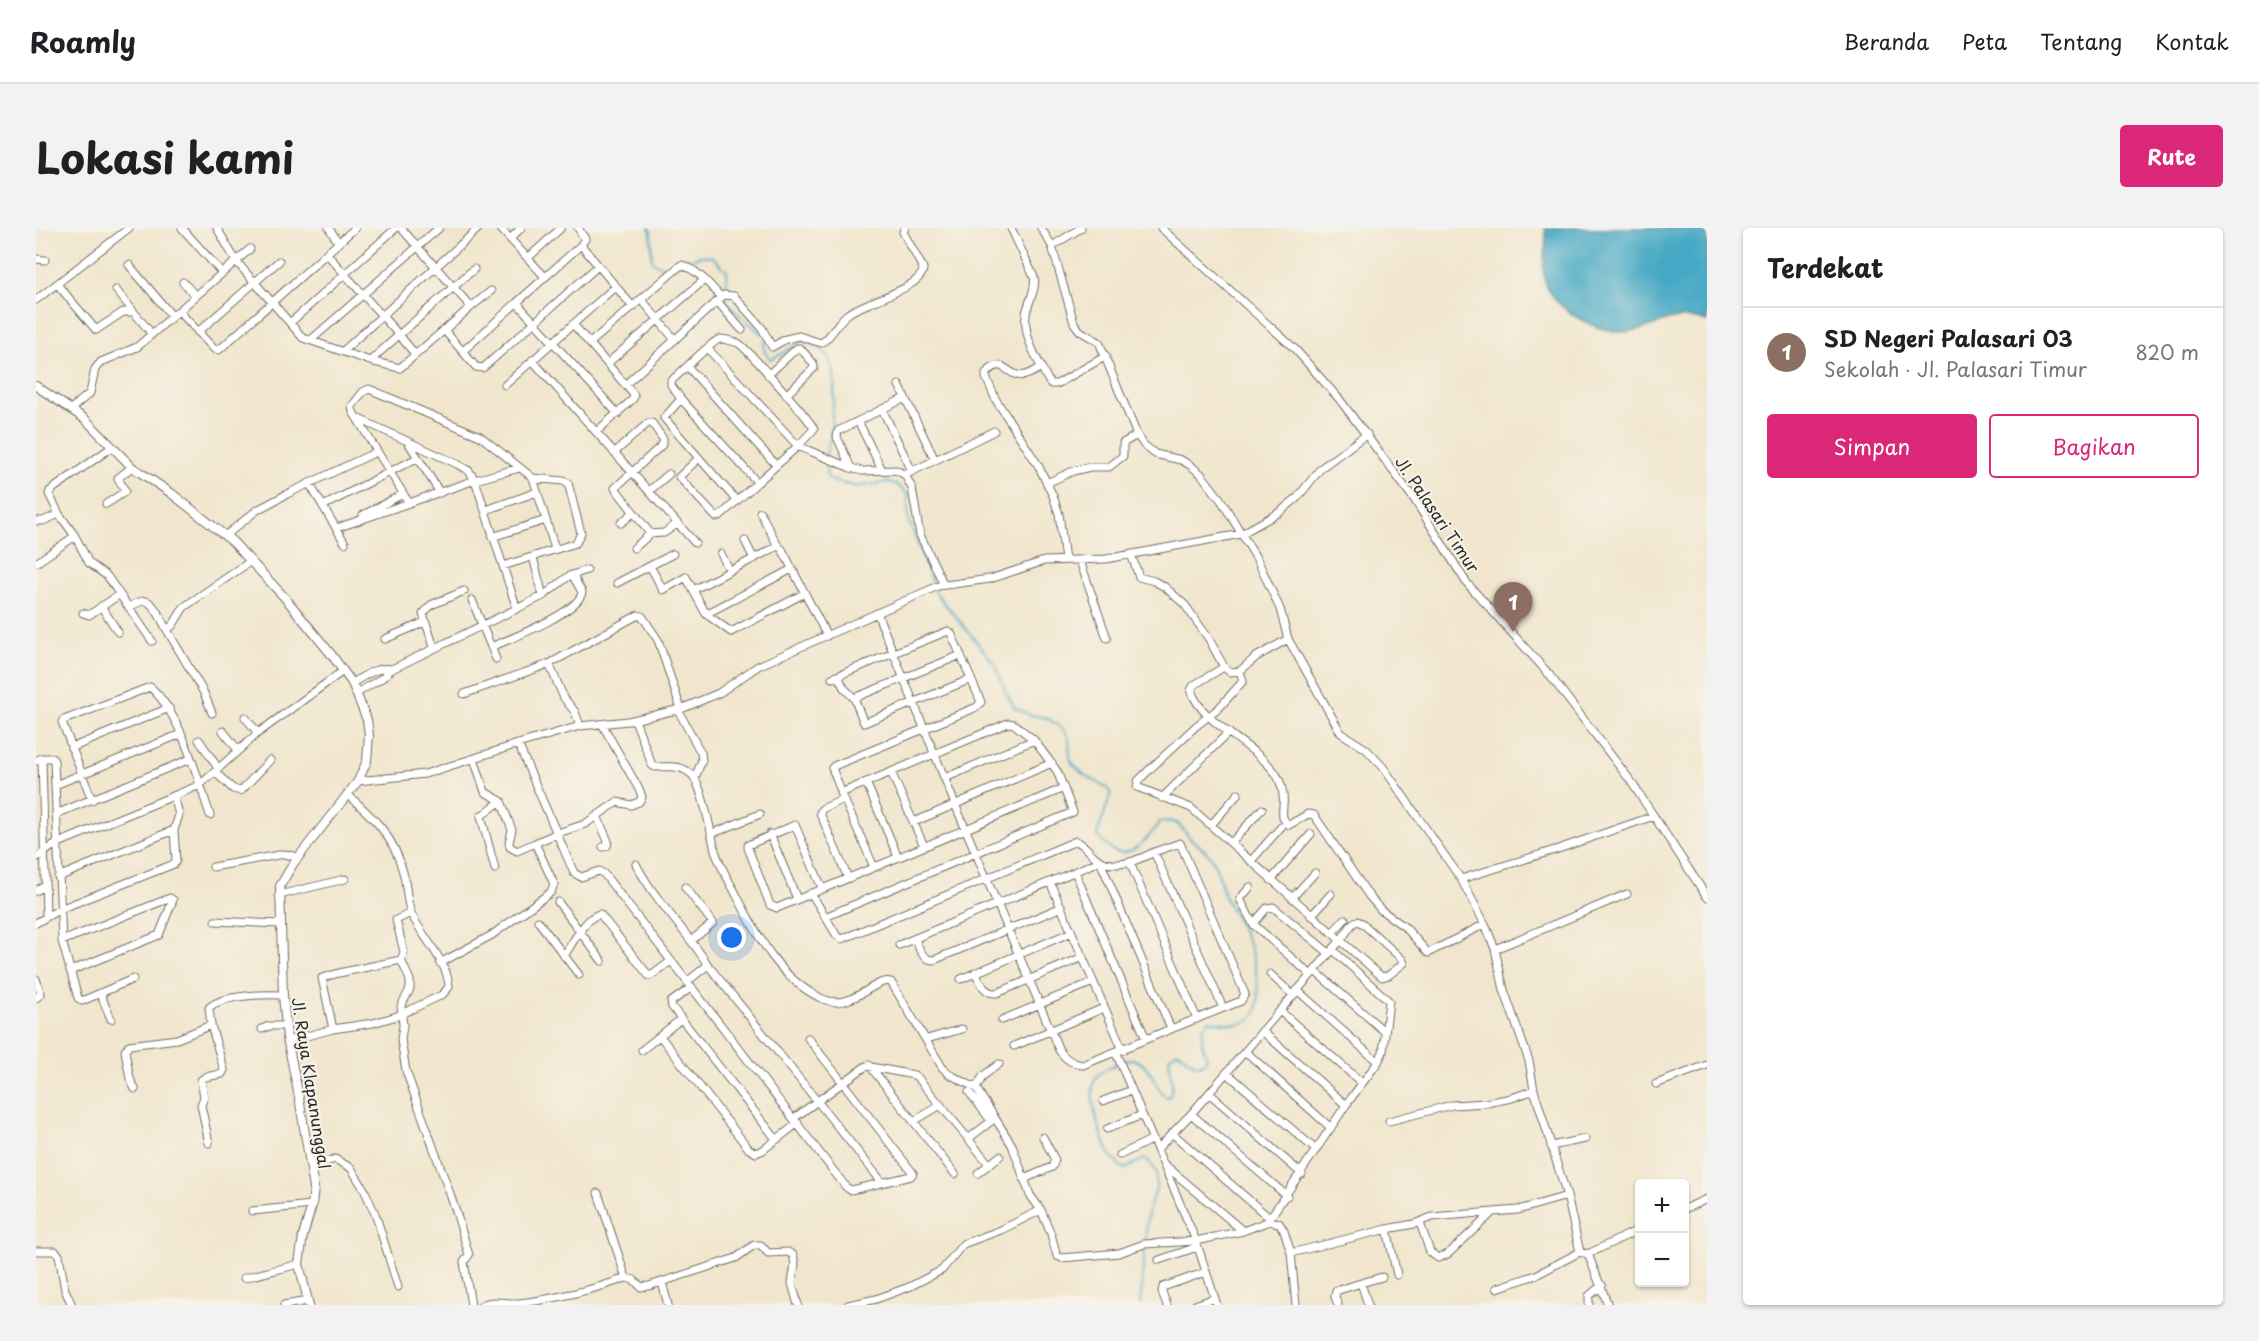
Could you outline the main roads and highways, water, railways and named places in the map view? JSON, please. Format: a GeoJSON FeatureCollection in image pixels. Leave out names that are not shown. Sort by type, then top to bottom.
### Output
{"type":"FeatureCollection","features":[{"type":"Feature","properties":{"kind":"water"},"geometry":{"type":"Polygon","coordinates":[[[1545,228],[1707,228],[1707,322],[1676,318],[1642,329],[1620,332],[1607,330],[1579,319],[1556,301],[1544,278],[1545,228]]]}},
{"type":"Feature","properties":{"kind":"waterway"},"geometry":{"type":"LineString","coordinates":[[649,228],[652,261],[664,267],[678,264]]}},
{"type":"Feature","properties":{"kind":"waterway"},"geometry":{"type":"LineString","coordinates":[[683,262],[710,256],[726,269],[728,277],[725,293],[729,303],[762,335]]}},
{"type":"Feature","properties":{"kind":"waterway"},"geometry":{"type":"LineString","coordinates":[[765,340],[764,350],[770,359],[803,341],[816,346],[830,360],[834,391],[831,431],[826,455]]}},
{"type":"Feature","properties":{"kind":"waterway"},"geometry":{"type":"LineString","coordinates":[[826,461],[828,478],[833,481],[857,487],[887,482],[896,484],[908,496],[908,518],[936,593],[995,664],[1006,693],[1015,708],[1030,715],[1047,718],[1063,729],[1069,738],[1070,758],[1073,764],[1083,774],[1107,788],[1111,794],[1097,834],[1106,845],[1114,851],[1122,853],[1130,851],[1146,839],[1160,822],[1172,821],[1179,825],[1213,860],[1226,899],[1249,945],[1258,984],[1258,1005],[1255,1014],[1250,1020],[1235,1024],[1209,1020],[1203,1028],[1202,1043],[1207,1057],[1204,1063],[1199,1065],[1191,1062],[1178,1051],[1169,1057],[1172,1087],[1170,1096],[1166,1097],[1148,1069],[1133,1059],[1103,1071],[1097,1076],[1094,1084],[1094,1106],[1100,1131],[1114,1160],[1124,1169],[1147,1159],[1156,1171],[1156,1189],[1148,1211],[1140,1305]]}},
{"type":"Feature","properties":{"kind":"place","name":"SD Negeri Palasari 03"},"geometry":{"type":"Point","coordinates":[1513,632]}}]}
